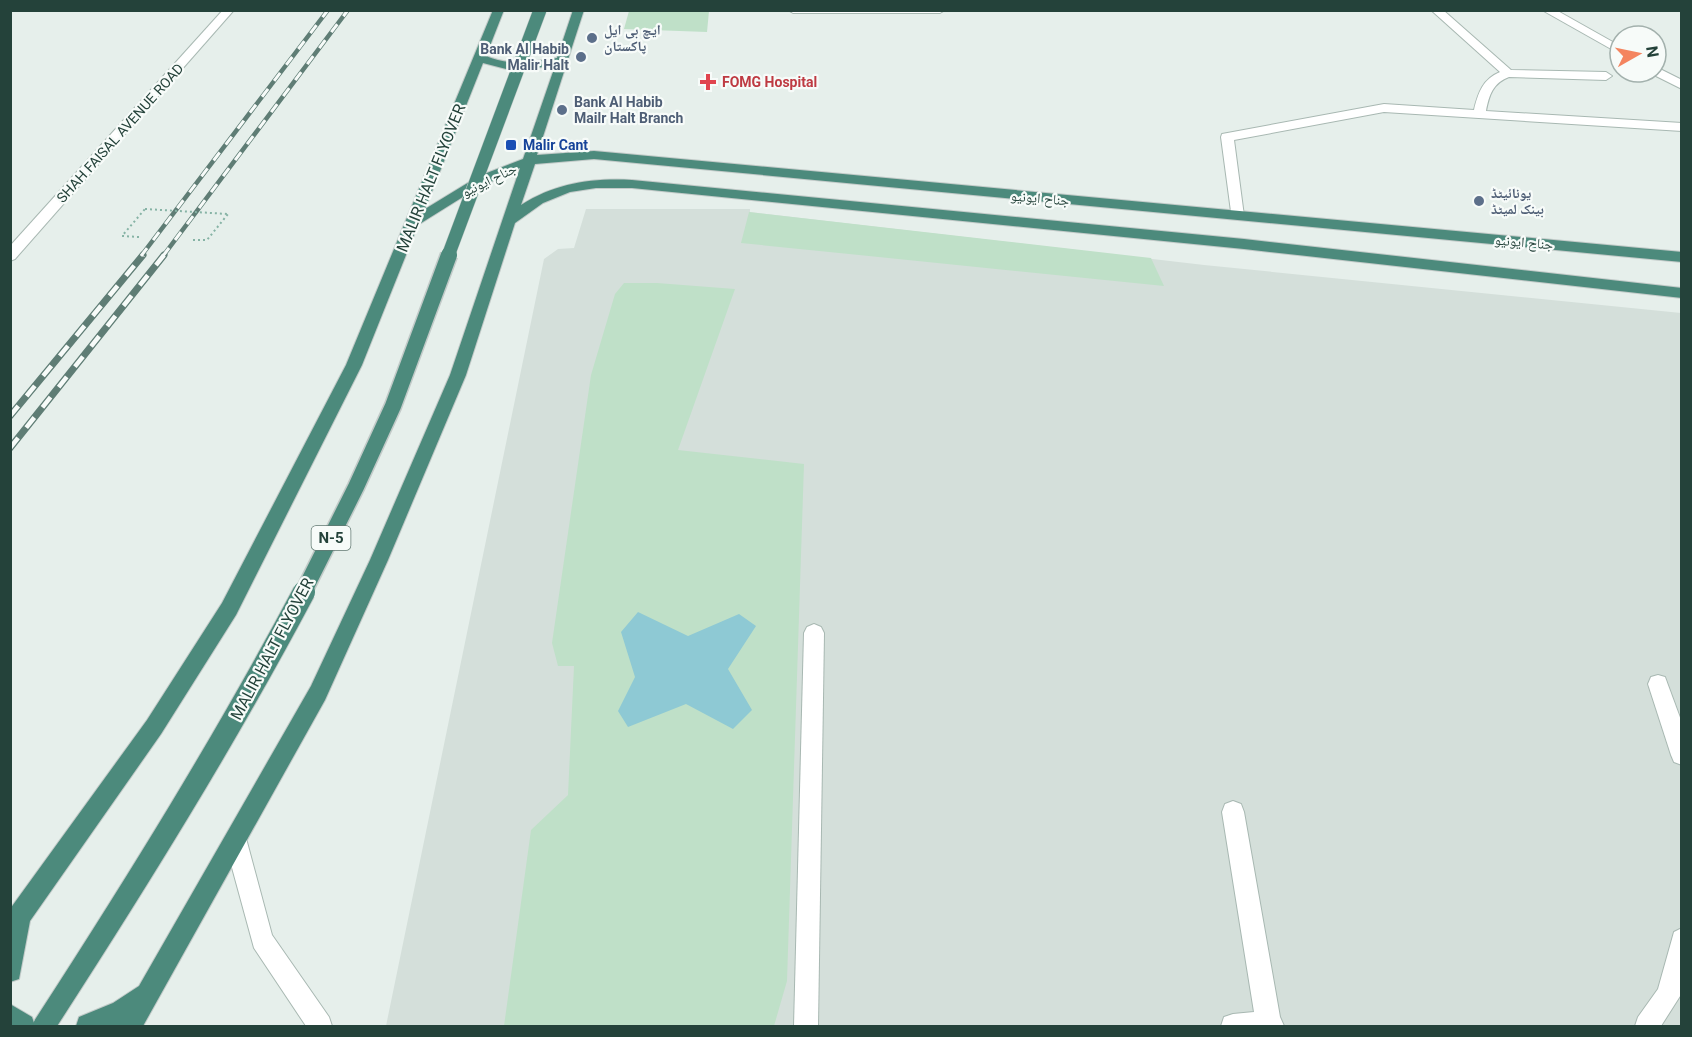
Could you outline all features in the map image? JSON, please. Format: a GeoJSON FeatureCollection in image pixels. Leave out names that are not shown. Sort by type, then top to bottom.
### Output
{"type":"FeatureCollection","features":[{"type":"Feature","properties":{"kind":"highway","name":"MALIR HALT FLYOVER"},"geometry":{"type":"LineString","coordinates":[[15,924],[154,727],[229,609],[354,364],[500,10]]}},
{"type":"Feature","properties":{"kind":"highway","name":"MALIR HALT FLYOVER"},"geometry":{"type":"LineString","coordinates":[[44,1026],[120,911],[259,679],[348,504],[393,405],[540,10]]}},
{"type":"Feature","properties":{"kind":"highway"},"geometry":{"type":"LineString","coordinates":[[130,1026],[236,842],[318,693],[379,560],[458,375],[579,10]]}},
{"type":"Feature","properties":{"kind":"highway"},"geometry":{"type":"LineString","coordinates":[[480,58],[491,63],[511,66],[561,61]]}},
{"type":"Feature","properties":{"kind":"highway","name":"جناح ایونیو"},"geometry":{"type":"LineString","coordinates":[[414,222],[492,176],[530,161],[566,156],[630,157],[1682,257]]}},
{"type":"Feature","properties":{"kind":"highway","name":"جناح ایونیو"},"geometry":{"type":"LineString","coordinates":[[509,221],[532,202],[553,192],[579,184],[607,183],[1268,246],[1682,292]]}},
{"type":"Feature","properties":{"kind":"highway"},"geometry":{"type":"LineString","coordinates":[[1264,219],[1268,246]]}},
{"type":"Feature","properties":{"kind":"highway"},"geometry":{"type":"LineString","coordinates":[[10,970],[15,924]]}},
{"type":"Feature","properties":{"kind":"highway"},"geometry":{"type":"LineString","coordinates":[[88,1026],[122,1012],[149,994]]}},
{"type":"Feature","properties":{"kind":"highway"},"geometry":{"type":"LineString","coordinates":[[10,1017],[24,1026]]}},
{"type":"Feature","properties":{"kind":"street","name":"SHAH FAISAL AVENUE ROAD"},"geometry":{"type":"LineString","coordinates":[[10,256],[229,10]]}},
{"type":"Feature","properties":{"kind":"street"},"geometry":{"type":"LineString","coordinates":[[793,10],[940,10]]}},
{"type":"Feature","properties":{"kind":"street"},"geometry":{"type":"LineString","coordinates":[[1436,10],[1508,73]]}},
{"type":"Feature","properties":{"kind":"street"},"geometry":{"type":"LineString","coordinates":[[1547,10],[1608,44]]}},
{"type":"Feature","properties":{"kind":"street"},"geometry":{"type":"LineString","coordinates":[[1479,114],[1485,90],[1496,77],[1508,73],[1606,76]]}},
{"type":"Feature","properties":{"kind":"street"},"geometry":{"type":"LineString","coordinates":[[1668,77],[1682,85]]}},
{"type":"Feature","properties":{"kind":"street"},"geometry":{"type":"LineString","coordinates":[[1237,216],[1227,137],[1384,108],[1682,127]]}},
{"type":"Feature","properties":{"kind":"street"},"geometry":{"type":"LineString","coordinates":[[806,1026],[814,633]]}},
{"type":"Feature","properties":{"kind":"street"},"geometry":{"type":"LineString","coordinates":[[1659,684],[1682,755]]}},
{"type":"Feature","properties":{"kind":"street"},"geometry":{"type":"LineString","coordinates":[[1233,812],[1269,1025],[1233,1026]]}},
{"type":"Feature","properties":{"kind":"street"},"geometry":{"type":"LineString","coordinates":[[236,842],[262,940],[320,1026]]}},
{"type":"Feature","properties":{"kind":"street"},"geometry":{"type":"LineString","coordinates":[[1647,1026],[1669,994],[1682,940]]}},
{"type":"Feature","properties":{"kind":"path"},"geometry":{"type":"LineString","coordinates":[[139,237],[123,236],[146,209],[228,214],[207,240],[193,240]]}},
{"type":"Feature","properties":{"kind":"shaded area"},"geometry":{"type":"Polygon","coordinates":[[[586,209],[750,209],[750,212],[1204,265],[1681,313],[1681,1026],[386,1026],[544,259],[558,249],[574,248],[586,209]]]}},
{"type":"Feature","properties":{"kind":"green space"},"geometry":{"type":"Polygon","coordinates":[[[629,11],[709,11],[707,32],[624,29],[629,11]]]}},
{"type":"Feature","properties":{"kind":"green space"},"geometry":{"type":"Polygon","coordinates":[[[749,212],[1151,258],[1164,286],[741,243],[749,212]]]}},
{"type":"Feature","properties":{"kind":"green space"},"geometry":{"type":"Polygon","coordinates":[[[624,283],[735,289],[678,450],[804,464],[787,981],[774,1026],[504,1026],[531,830],[568,795],[574,666],[558,666],[552,643],[591,375],[615,294],[624,283]]]}},
{"type":"Feature","properties":{"kind":"water"},"geometry":{"type":"Polygon","coordinates":[[[638,612],[688,636],[739,614],[756,626],[728,669],[752,710],[733,729],[686,704],[628,727],[618,711],[635,677],[621,632],[638,612]]]}},
{"type":"Feature","properties":{"kind":"railway"},"geometry":{"type":"LineString","coordinates":[[141,256],[328,10]]}},
{"type":"Feature","properties":{"kind":"railway"},"geometry":{"type":"LineString","coordinates":[[163,256],[348,10]]}},
{"type":"Feature","properties":{"kind":"railway"},"geometry":{"type":"LineString","coordinates":[[10,416],[143,255]]}},
{"type":"Feature","properties":{"kind":"railway"},"geometry":{"type":"LineString","coordinates":[[10,448],[164,255]]}},
{"type":"Feature","properties":{"kind":"place","name":"ایچ بی ایل پاکستان"},"geometry":{"type":"Point","coordinates":[592,38]}},
{"type":"Feature","properties":{"kind":"place","name":"Bank Al Habib Malir Halt"},"geometry":{"type":"Point","coordinates":[581,57]}},
{"type":"Feature","properties":{"kind":"place","name":"FOMG Hospital"},"geometry":{"type":"Point","coordinates":[708,82]}},
{"type":"Feature","properties":{"kind":"place","name":"Bank Al Habib Mailr Halt Branch"},"geometry":{"type":"Point","coordinates":[562,110]}},
{"type":"Feature","properties":{"kind":"place","name":"Malir Cant"},"geometry":{"type":"Point","coordinates":[511,145]}},
{"type":"Feature","properties":{"kind":"place","name":"یونائیٹڈ بینک لمیٹڈ"},"geometry":{"type":"Point","coordinates":[1479,201]}}]}
